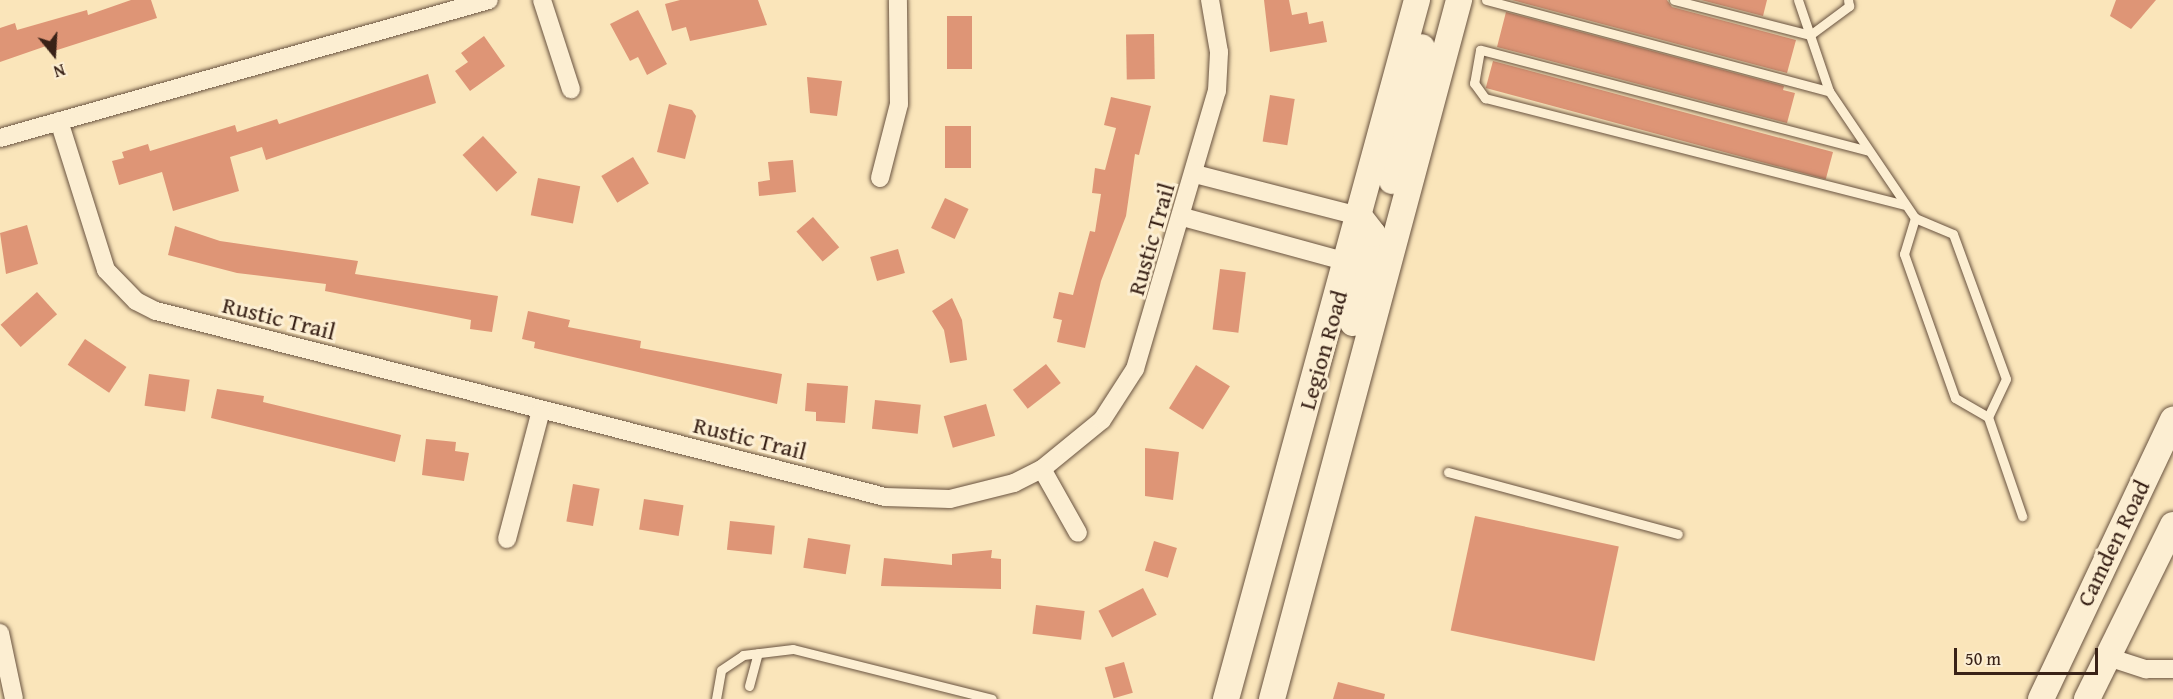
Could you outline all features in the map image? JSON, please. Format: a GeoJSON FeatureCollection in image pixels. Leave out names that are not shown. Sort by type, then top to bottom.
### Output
{"type":"FeatureCollection","features":[{"type":"Feature","properties":{"kind":"main road","name":"Legion Road"},"geometry":{"type":"LineString","coordinates":[[1226,699],[1348,262],[1417,0]]}},
{"type":"Feature","properties":{"kind":"main road"},"geometry":{"type":"LineString","coordinates":[[1400,210],[1390,192],[1434,0]]}},
{"type":"Feature","properties":{"kind":"main road","name":"Legion Road"},"geometry":{"type":"LineString","coordinates":[[1272,699],[1400,210],[1459,0]]}},
{"type":"Feature","properties":{"kind":"main road"},"geometry":{"type":"LineString","coordinates":[[1338,445],[1330,425],[1373,242],[1372,227],[1359,216]]}},
{"type":"Feature","properties":{"kind":"main road","name":"Camden Road"},"geometry":{"type":"LineString","coordinates":[[2041,699],[2173,420]]}},
{"type":"Feature","properties":{"kind":"main road","name":"Camden Road"},"geometry":{"type":"LineString","coordinates":[[2087,699],[2173,525]]}},
{"type":"Feature","properties":{"kind":"street"},"geometry":{"type":"LineString","coordinates":[[0,138],[489,0]]}},
{"type":"Feature","properties":{"kind":"street"},"geometry":{"type":"LineString","coordinates":[[542,0],[571,89]]}},
{"type":"Feature","properties":{"kind":"street"},"geometry":{"type":"LineString","coordinates":[[880,178],[899,104],[898,0]]}},
{"type":"Feature","properties":{"kind":"street","name":"Rustic Trail"},"geometry":{"type":"LineString","coordinates":[[59,121],[97,250],[106,270],[136,301],[156,311],[885,497],[981,494],[1042,470],[1102,420],[1130,378],[1146,345],[1217,91],[1219,52],[1210,0]]}},
{"type":"Feature","properties":{"kind":"street"},"geometry":{"type":"LineString","coordinates":[[1195,174],[1359,216]]}},
{"type":"Feature","properties":{"kind":"street"},"geometry":{"type":"LineString","coordinates":[[1183,218],[1348,262]]}},
{"type":"Feature","properties":{"kind":"street"},"geometry":{"type":"LineString","coordinates":[[507,539],[541,410]]}},
{"type":"Feature","properties":{"kind":"street"},"geometry":{"type":"LineString","coordinates":[[1042,470],[1078,533]]}},
{"type":"Feature","properties":{"kind":"street"},"geometry":{"type":"LineString","coordinates":[[0,633],[14,699]]}},
{"type":"Feature","properties":{"kind":"street"},"geometry":{"type":"LineString","coordinates":[[2108,657],[2146,669],[2173,669]]}},
{"type":"Feature","properties":{"kind":"lane"},"geometry":{"type":"LineString","coordinates":[[1486,0],[1829,91]]}},
{"type":"Feature","properties":{"kind":"lane"},"geometry":{"type":"LineString","coordinates":[[1674,0],[1810,35]]}},
{"type":"Feature","properties":{"kind":"lane"},"geometry":{"type":"LineString","coordinates":[[1798,0],[1829,91],[1904,205],[1915,218],[1953,234],[2006,379],[1988,417]]}},
{"type":"Feature","properties":{"kind":"lane"},"geometry":{"type":"LineString","coordinates":[[1810,35],[1850,6],[1848,0]]}},
{"type":"Feature","properties":{"kind":"lane"},"geometry":{"type":"LineString","coordinates":[[1869,151],[1480,50],[1474,83],[1485,98],[1904,205]]}},
{"type":"Feature","properties":{"kind":"lane"},"geometry":{"type":"LineString","coordinates":[[1915,218],[1904,254],[1955,398],[1988,417],[2022,516]]}},
{"type":"Feature","properties":{"kind":"lane"},"geometry":{"type":"LineString","coordinates":[[1448,472],[1678,534]]}},
{"type":"Feature","properties":{"kind":"lane"},"geometry":{"type":"LineString","coordinates":[[716,699],[721,670],[743,655],[793,648],[992,699]]}},
{"type":"Feature","properties":{"kind":"lane"},"geometry":{"type":"LineString","coordinates":[[749,686],[758,653]]}},
{"type":"Feature","properties":{"kind":"building"},"geometry":{"type":"Polygon","coordinates":[[[131,0],[151,0],[157,18],[51,52],[49,45],[0,62],[0,28],[15,23],[17,30],[87,10],[88,15],[131,0]]]}},
{"type":"Feature","properties":{"kind":"building"},"geometry":{"type":"Polygon","coordinates":[[[680,0],[758,0],[767,25],[690,41],[686,27],[672,31],[665,4],[680,0]]]}},
{"type":"Feature","properties":{"kind":"building"},"geometry":{"type":"Polygon","coordinates":[[[1264,0],[1289,0],[1292,15],[1307,12],[1309,24],[1323,21],[1327,42],[1270,52],[1264,0]]]}},
{"type":"Feature","properties":{"kind":"building"},"geometry":{"type":"Polygon","coordinates":[[[1512,0],[1667,0],[1672,7],[1796,40],[1787,73],[1512,0]]]}},
{"type":"Feature","properties":{"kind":"building"},"geometry":{"type":"Polygon","coordinates":[[[1701,0],[1767,0],[1763,16],[1701,0]]]}},
{"type":"Feature","properties":{"kind":"building"},"geometry":{"type":"Polygon","coordinates":[[[2116,0],[2156,0],[2131,29],[2110,16],[2116,0]]]}},
{"type":"Feature","properties":{"kind":"building"},"geometry":{"type":"Polygon","coordinates":[[[638,10],[667,64],[647,75],[638,57],[630,61],[610,24],[638,10]]]}},
{"type":"Feature","properties":{"kind":"building"},"geometry":{"type":"Polygon","coordinates":[[[1506,12],[1784,86],[1783,90],[1795,93],[1787,123],[1497,47],[1506,12]]]}},
{"type":"Feature","properties":{"kind":"building"},"geometry":{"type":"Polygon","coordinates":[[[947,16],[972,16],[972,69],[947,69],[947,16]]]}},
{"type":"Feature","properties":{"kind":"building"},"geometry":{"type":"Polygon","coordinates":[[[1126,34],[1154,34],[1155,79],[1127,79],[1126,34]]]}},
{"type":"Feature","properties":{"kind":"building"},"geometry":{"type":"Polygon","coordinates":[[[484,36],[505,66],[470,91],[455,71],[468,62],[461,53],[484,36]]]}},
{"type":"Feature","properties":{"kind":"building"},"geometry":{"type":"Polygon","coordinates":[[[1493,61],[1833,152],[1826,179],[1486,88],[1493,61]]]}},
{"type":"Feature","properties":{"kind":"building"},"geometry":{"type":"Polygon","coordinates":[[[428,74],[436,103],[266,160],[262,147],[230,157],[239,191],[173,211],[162,172],[119,185],[112,161],[124,158],[122,152],[148,144],[150,151],[235,125],[237,132],[277,119],[279,124],[428,74]]]}},
{"type":"Feature","properties":{"kind":"building"},"geometry":{"type":"Polygon","coordinates":[[[807,77],[842,81],[837,116],[810,113],[807,77]]]}},
{"type":"Feature","properties":{"kind":"building"},"geometry":{"type":"Polygon","coordinates":[[[1270,95],[1295,99],[1287,145],[1263,141],[1270,95]]]}},
{"type":"Feature","properties":{"kind":"building"},"geometry":{"type":"Polygon","coordinates":[[[1111,97],[1151,106],[1139,155],[1135,154],[1126,216],[1101,281],[1085,348],[1057,342],[1062,320],[1053,318],[1059,292],[1073,295],[1090,231],[1095,232],[1101,194],[1092,193],[1095,168],[1105,170],[1116,128],[1104,125],[1111,97]]]}},
{"type":"Feature","properties":{"kind":"building"},"geometry":{"type":"Polygon","coordinates":[[[669,104],[692,110],[696,116],[685,159],[657,152],[669,104]]]}},
{"type":"Feature","properties":{"kind":"building"},"geometry":{"type":"Polygon","coordinates":[[[945,126],[971,126],[971,168],[945,168],[945,126]]]}},
{"type":"Feature","properties":{"kind":"building"},"geometry":{"type":"Polygon","coordinates":[[[483,136],[517,173],[497,192],[463,155],[483,136]]]}},
{"type":"Feature","properties":{"kind":"building"},"geometry":{"type":"Polygon","coordinates":[[[633,157],[649,184],[617,203],[601,176],[633,157]]]}},
{"type":"Feature","properties":{"kind":"building"},"geometry":{"type":"Polygon","coordinates":[[[793,160],[796,192],[759,196],[758,182],[770,180],[768,162],[793,160]]]}},
{"type":"Feature","properties":{"kind":"building"},"geometry":{"type":"Polygon","coordinates":[[[538,178],[580,186],[573,224],[531,215],[538,178]]]}},
{"type":"Feature","properties":{"kind":"building"},"geometry":{"type":"Polygon","coordinates":[[[945,198],[969,209],[955,239],[931,228],[945,198]]]}},
{"type":"Feature","properties":{"kind":"building"},"geometry":{"type":"Polygon","coordinates":[[[813,217],[839,247],[823,262],[796,231],[813,217]]]}},
{"type":"Feature","properties":{"kind":"building"},"geometry":{"type":"Polygon","coordinates":[[[27,225],[38,264],[6,274],[0,233],[27,225]]]}},
{"type":"Feature","properties":{"kind":"building"},"geometry":{"type":"Polygon","coordinates":[[[175,226],[220,241],[358,261],[355,274],[498,296],[492,332],[470,329],[471,320],[325,291],[326,284],[237,273],[168,255],[175,226]]]}},
{"type":"Feature","properties":{"kind":"building"},"geometry":{"type":"Polygon","coordinates":[[[898,249],[905,273],[877,281],[870,257],[898,249]]]}},
{"type":"Feature","properties":{"kind":"building"},"geometry":{"type":"Polygon","coordinates":[[[1220,269],[1246,272],[1238,333],[1213,330],[1220,269]]]}},
{"type":"Feature","properties":{"kind":"building"},"geometry":{"type":"Polygon","coordinates":[[[37,292],[57,314],[21,347],[1,325],[37,292]]]}},
{"type":"Feature","properties":{"kind":"building"},"geometry":{"type":"Polygon","coordinates":[[[952,298],[962,320],[967,360],[950,363],[944,330],[932,311],[952,298]]]}},
{"type":"Feature","properties":{"kind":"building"},"geometry":{"type":"Polygon","coordinates":[[[528,311],[570,320],[568,327],[641,341],[640,348],[782,374],[777,404],[534,348],[535,342],[522,339],[528,311]]]}},
{"type":"Feature","properties":{"kind":"building"},"geometry":{"type":"Polygon","coordinates":[[[85,339],[126,367],[109,393],[68,365],[85,339]]]}},
{"type":"Feature","properties":{"kind":"building"},"geometry":{"type":"Polygon","coordinates":[[[1046,364],[1061,383],[1028,409],[1013,390],[1046,364]]]}},
{"type":"Feature","properties":{"kind":"building"},"geometry":{"type":"Polygon","coordinates":[[[1196,365],[1230,386],[1203,429],[1169,408],[1196,365]]]}},
{"type":"Feature","properties":{"kind":"building"},"geometry":{"type":"Polygon","coordinates":[[[149,374],[190,380],[185,411],[145,406],[149,374]]]}},
{"type":"Feature","properties":{"kind":"building"},"geometry":{"type":"Polygon","coordinates":[[[807,383],[848,386],[845,423],[816,421],[816,412],[805,411],[807,383]]]}},
{"type":"Feature","properties":{"kind":"building"},"geometry":{"type":"Polygon","coordinates":[[[217,389],[264,396],[263,402],[401,435],[395,462],[211,418],[217,389]]]}},
{"type":"Feature","properties":{"kind":"building"},"geometry":{"type":"Polygon","coordinates":[[[875,400],[921,405],[918,434],[872,429],[875,400]]]}},
{"type":"Feature","properties":{"kind":"building"},"geometry":{"type":"Polygon","coordinates":[[[986,404],[995,436],[953,448],[944,416],[986,404]]]}},
{"type":"Feature","properties":{"kind":"building"},"geometry":{"type":"Polygon","coordinates":[[[426,439],[456,442],[455,451],[469,453],[464,481],[422,475],[426,439]]]}},
{"type":"Feature","properties":{"kind":"building"},"geometry":{"type":"Polygon","coordinates":[[[1145,448],[1179,452],[1173,500],[1145,496],[1145,448]]]}},
{"type":"Feature","properties":{"kind":"building"},"geometry":{"type":"Polygon","coordinates":[[[573,484],[600,489],[593,526],[566,521],[573,484]]]}},
{"type":"Feature","properties":{"kind":"building"},"geometry":{"type":"Polygon","coordinates":[[[644,499],[684,505],[679,536],[639,530],[644,499]]]}},
{"type":"Feature","properties":{"kind":"building"},"geometry":{"type":"Polygon","coordinates":[[[1475,516],[1619,547],[1594,661],[1451,630],[1475,516]]]}},
{"type":"Feature","properties":{"kind":"building"},"geometry":{"type":"Polygon","coordinates":[[[730,521],[775,526],[772,555],[727,550],[730,521]]]}},
{"type":"Feature","properties":{"kind":"building"},"geometry":{"type":"Polygon","coordinates":[[[808,538],[850,545],[846,574],[803,568],[808,538]]]}},
{"type":"Feature","properties":{"kind":"building"},"geometry":{"type":"Polygon","coordinates":[[[1154,541],[1177,548],[1168,578],[1145,571],[1154,541]]]}},
{"type":"Feature","properties":{"kind":"building"},"geometry":{"type":"Polygon","coordinates":[[[992,550],[991,558],[1001,559],[1001,589],[881,586],[884,558],[952,565],[952,554],[992,550]]]}},
{"type":"Feature","properties":{"kind":"building"},"geometry":{"type":"Polygon","coordinates":[[[1143,588],[1157,615],[1112,637],[1098,611],[1143,588]]]}},
{"type":"Feature","properties":{"kind":"building"},"geometry":{"type":"Polygon","coordinates":[[[1036,605],[1085,611],[1081,640],[1032,634],[1036,605]]]}},
{"type":"Feature","properties":{"kind":"building"},"geometry":{"type":"Polygon","coordinates":[[[1124,662],[1133,693],[1114,698],[1105,668],[1124,662]]]}},
{"type":"Feature","properties":{"kind":"building"},"geometry":{"type":"Polygon","coordinates":[[[1338,682],[1385,694],[1384,699],[1333,699],[1338,682]]]}}]}
